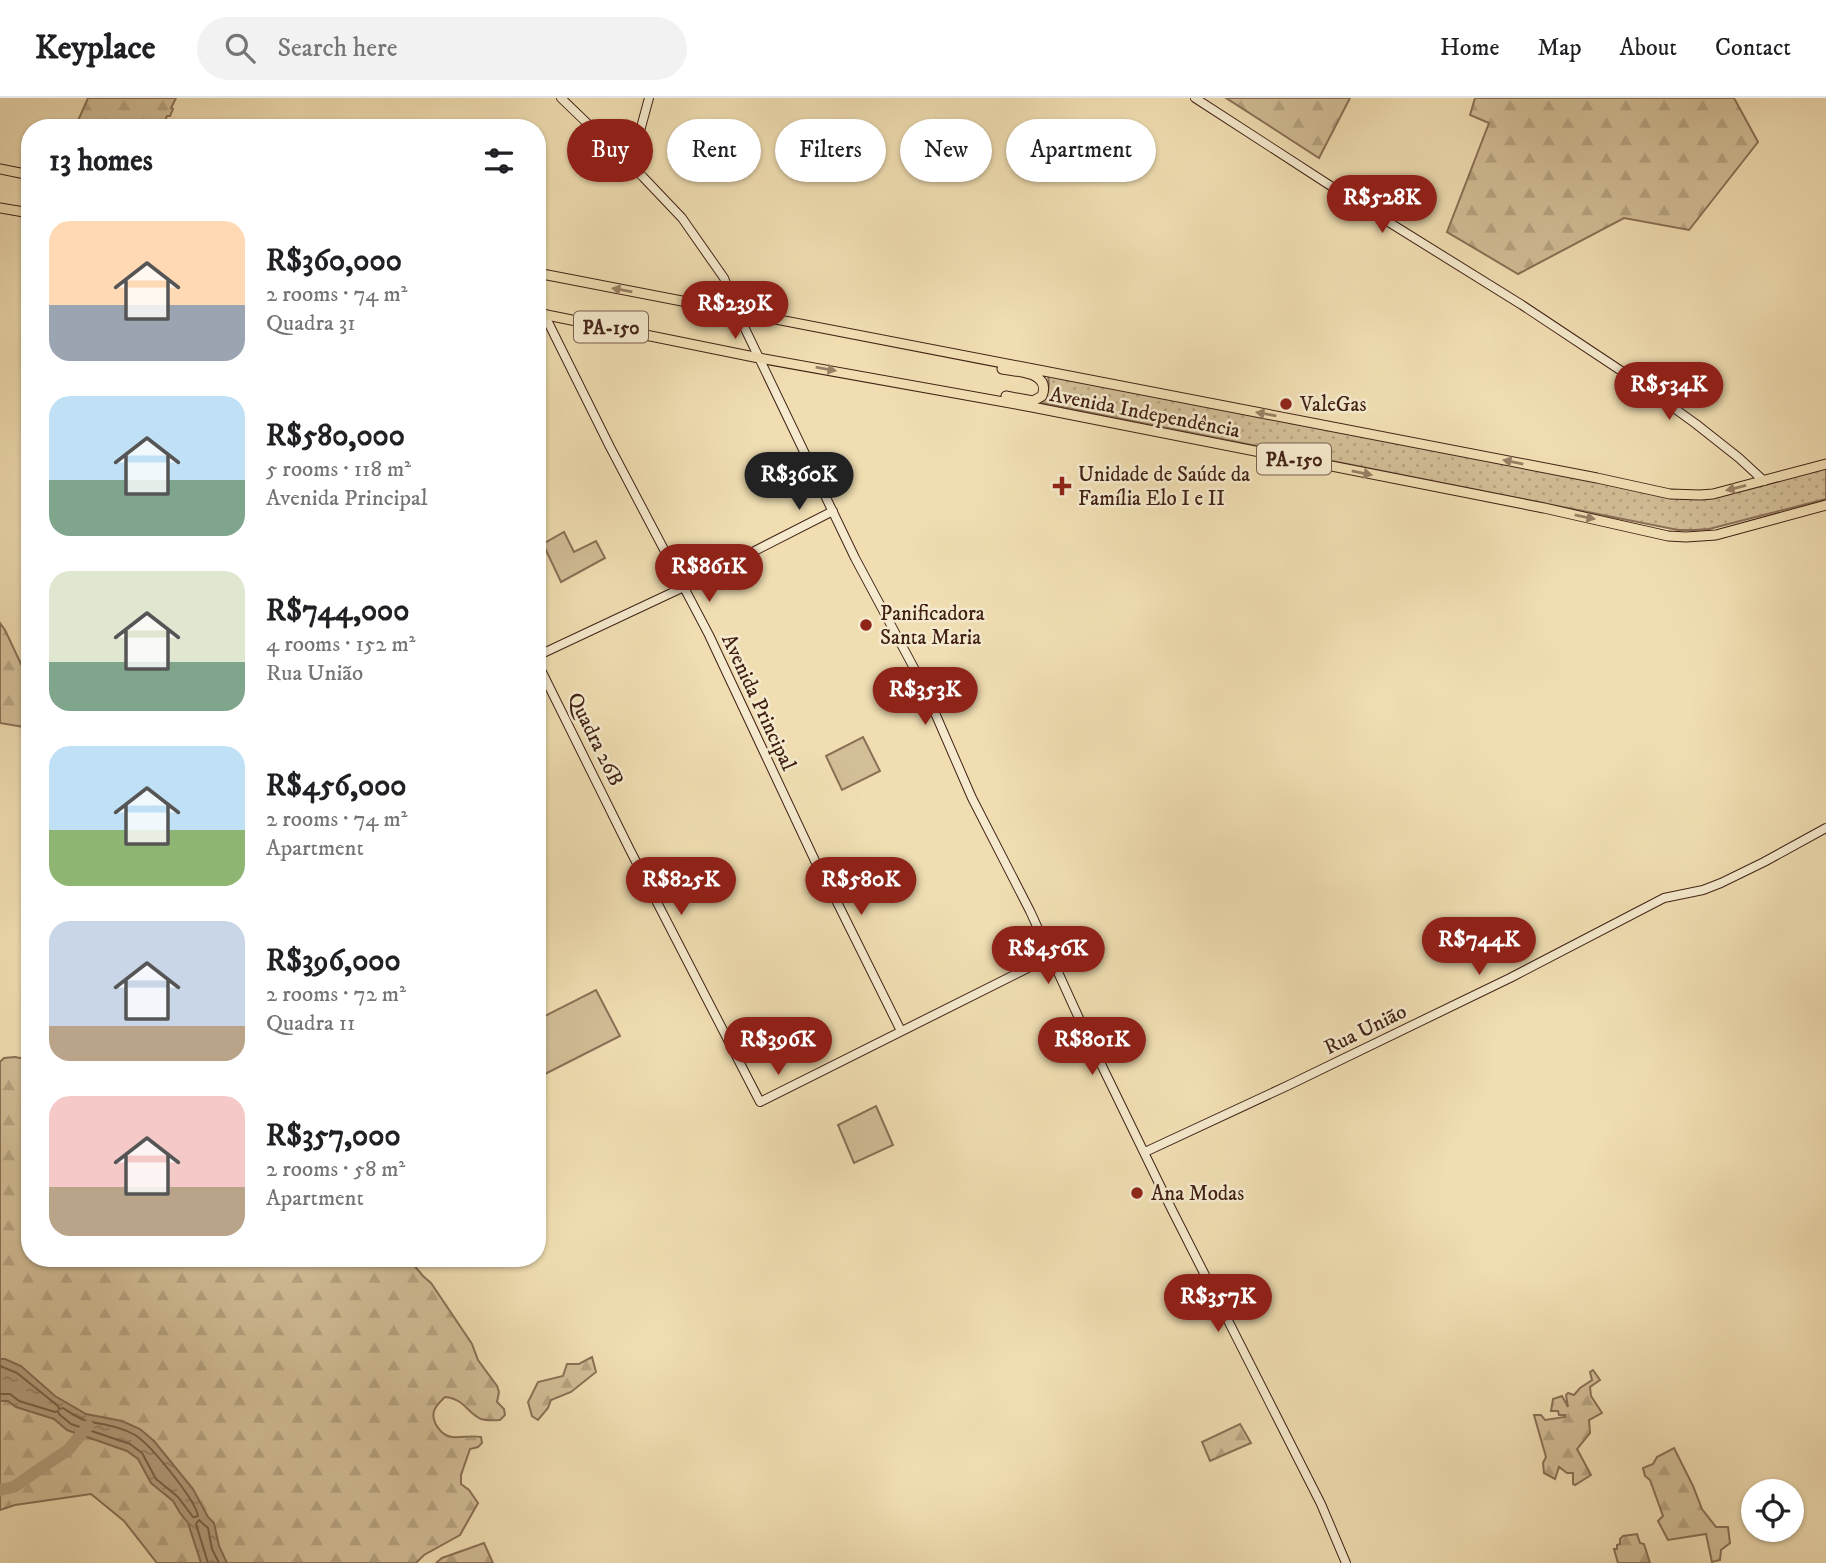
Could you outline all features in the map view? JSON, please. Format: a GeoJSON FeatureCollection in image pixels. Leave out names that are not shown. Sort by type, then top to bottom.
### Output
{"type":"FeatureCollection","features":[{"type":"Feature","properties":{"kind":"main road"},"geometry":{"type":"LineString","coordinates":[[0,169],[21,174]]}},
{"type":"Feature","properties":{"kind":"main road"},"geometry":{"type":"LineString","coordinates":[[0,208],[21,212]]}},
{"type":"Feature","properties":{"kind":"main road","name":"Avenida Independência"},"geometry":{"type":"LineString","coordinates":[[546,276],[1670,494],[1713,494],[1826,464]]}},
{"type":"Feature","properties":{"kind":"main road","name":"Avenida Independência"},"geometry":{"type":"LineString","coordinates":[[546,315],[1544,508],[1668,536],[1716,536],[1826,505]]}},
{"type":"Feature","properties":{"kind":"main road"},"geometry":{"type":"LineString","coordinates":[[935,350],[951,359],[1038,376],[1045,387],[1042,396],[1033,401],[955,387],[935,389]]}},
{"type":"Feature","properties":{"kind":"street"},"geometry":{"type":"LineString","coordinates":[[561,98],[583,119]]}},
{"type":"Feature","properties":{"kind":"street"},"geometry":{"type":"LineString","coordinates":[[643,119],[649,98]]}},
{"type":"Feature","properties":{"kind":"street"},"geometry":{"type":"LineString","coordinates":[[1195,98],[1336,190],[1522,305],[1638,382],[1696,424],[1764,481]]}},
{"type":"Feature","properties":{"kind":"street"},"geometry":{"type":"LineString","coordinates":[[648,182],[682,218],[723,278],[855,558],[922,683],[972,798],[1030,911],[1235,1336],[1321,1504],[1346,1563]]}},
{"type":"Feature","properties":{"kind":"street","name":"Avenida Principal"},"geometry":{"type":"LineString","coordinates":[[546,324],[684,587],[817,865],[901,1031]]}},
{"type":"Feature","properties":{"kind":"street"},"geometry":{"type":"LineString","coordinates":[[546,652],[684,587],[833,511]]}},
{"type":"Feature","properties":{"kind":"street","name":"Quadra 26B"},"geometry":{"type":"LineString","coordinates":[[546,680],[760,1102],[901,1031]]}},
{"type":"Feature","properties":{"kind":"street","name":"Rua União"},"geometry":{"type":"LineString","coordinates":[[1145,1152],[1487,989],[1664,898],[1703,890],[1721,883],[1826,828]]}},
{"type":"Feature","properties":{"kind":"street"},"geometry":{"type":"LineString","coordinates":[[901,1031],[1050,957]]}},
{"type":"Feature","properties":{"kind":"green space"},"geometry":{"type":"Polygon","coordinates":[[[88,98],[176,98],[170,116],[166,119],[79,119],[88,98]]]}},
{"type":"Feature","properties":{"kind":"green space"},"geometry":{"type":"Polygon","coordinates":[[[1226,98],[1350,98],[1319,158],[1226,98]]]}},
{"type":"Feature","properties":{"kind":"green space"},"geometry":{"type":"Polygon","coordinates":[[[1475,98],[1734,98],[1758,142],[1689,230],[1624,218],[1518,274],[1447,232],[1489,123],[1470,115],[1475,98]]]}},
{"type":"Feature","properties":{"kind":"green space"},"geometry":{"type":"Polygon","coordinates":[[[1048,375],[1680,498],[1826,467],[1826,499],[1709,529],[1678,530],[1042,403],[1048,390],[1048,375]]]}},
{"type":"Feature","properties":{"kind":"green space"},"geometry":{"type":"Polygon","coordinates":[[[564,532],[574,552],[596,541],[605,558],[561,582],[546,550],[546,542],[564,532]]]}},
{"type":"Feature","properties":{"kind":"green space"},"geometry":{"type":"Polygon","coordinates":[[[0,623],[21,664],[21,726],[0,723],[0,623]]]}},
{"type":"Feature","properties":{"kind":"green space"},"geometry":{"type":"Polygon","coordinates":[[[863,737],[880,771],[842,790],[826,756],[863,737]]]}},
{"type":"Feature","properties":{"kind":"green space"},"geometry":{"type":"Polygon","coordinates":[[[596,990],[620,1036],[546,1073],[546,1015],[596,990]]]}},
{"type":"Feature","properties":{"kind":"green space"},"geometry":{"type":"Polygon","coordinates":[[[4,1058],[21,1058],[21,1267],[416,1267],[431,1283],[497,1386],[497,1402],[504,1409],[505,1415],[500,1420],[483,1420],[457,1400],[445,1397],[434,1411],[435,1423],[444,1434],[452,1437],[481,1437],[482,1443],[470,1449],[461,1475],[461,1484],[478,1503],[460,1535],[424,1555],[416,1563],[157,1563],[124,1521],[91,1494],[15,1505],[0,1510],[0,1062],[4,1058]]]}},
{"type":"Feature","properties":{"kind":"green space"},"geometry":{"type":"Polygon","coordinates":[[[876,1106],[893,1145],[854,1163],[838,1125],[876,1106]]]}},
{"type":"Feature","properties":{"kind":"green space"},"geometry":{"type":"Polygon","coordinates":[[[592,1357],[596,1372],[571,1392],[551,1400],[538,1420],[532,1416],[528,1402],[538,1382],[563,1376],[567,1364],[579,1364],[592,1357]]]}},
{"type":"Feature","properties":{"kind":"green space"},"geometry":{"type":"Polygon","coordinates":[[[1593,1370],[1600,1380],[1590,1387],[1591,1396],[1602,1413],[1589,1420],[1590,1433],[1577,1449],[1591,1475],[1575,1485],[1573,1473],[1567,1473],[1559,1467],[1555,1479],[1544,1473],[1543,1463],[1546,1457],[1534,1415],[1541,1415],[1545,1420],[1565,1417],[1559,1415],[1558,1411],[1551,1411],[1553,1399],[1562,1396],[1568,1407],[1566,1395],[1574,1395],[1592,1380],[1590,1372],[1593,1370]]]}},
{"type":"Feature","properties":{"kind":"green space"},"geometry":{"type":"Polygon","coordinates":[[[1240,1424],[1251,1443],[1210,1461],[1202,1442],[1240,1424]]]}},
{"type":"Feature","properties":{"kind":"green space"},"geometry":{"type":"Polygon","coordinates":[[[1674,1448],[1702,1509],[1716,1527],[1728,1527],[1730,1543],[1721,1550],[1720,1560],[1712,1562],[1706,1534],[1668,1540],[1658,1521],[1663,1516],[1643,1468],[1674,1448]]]}},
{"type":"Feature","properties":{"kind":"green space"},"geometry":{"type":"Polygon","coordinates":[[[1637,1534],[1640,1543],[1644,1544],[1650,1563],[1618,1563],[1614,1549],[1620,1544],[1620,1539],[1637,1534]]]}},
{"type":"Feature","properties":{"kind":"green space"},"geometry":{"type":"Polygon","coordinates":[[[484,1543],[493,1563],[436,1563],[442,1558],[484,1543]]]}},
{"type":"Feature","properties":{"kind":"water"},"geometry":{"type":"Polygon","coordinates":[[[0,1359],[21,1366],[55,1396],[86,1414],[122,1421],[140,1429],[154,1441],[193,1489],[214,1523],[219,1546],[227,1563],[201,1563],[188,1523],[173,1501],[151,1483],[138,1459],[127,1451],[67,1430],[54,1419],[16,1407],[8,1401],[0,1401],[0,1359]]]}},
{"type":"Feature","properties":{"kind":"waterway"},"geometry":{"type":"LineString","coordinates":[[0,1490],[14,1487],[68,1450],[88,1426]]}},
{"type":"Feature","properties":{"kind":"place","name":"ValeGas"},"geometry":{"type":"Point","coordinates":[1286,404]}},
{"type":"Feature","properties":{"kind":"place","name":"Unidade de Saúde da Família Elo I e II"},"geometry":{"type":"Point","coordinates":[1062,486]}},
{"type":"Feature","properties":{"kind":"place","name":"Panificadora Santa Maria"},"geometry":{"type":"Point","coordinates":[866,625]}},
{"type":"Feature","properties":{"kind":"place","name":"Ana Modas"},"geometry":{"type":"Point","coordinates":[1137,1193]}}]}
